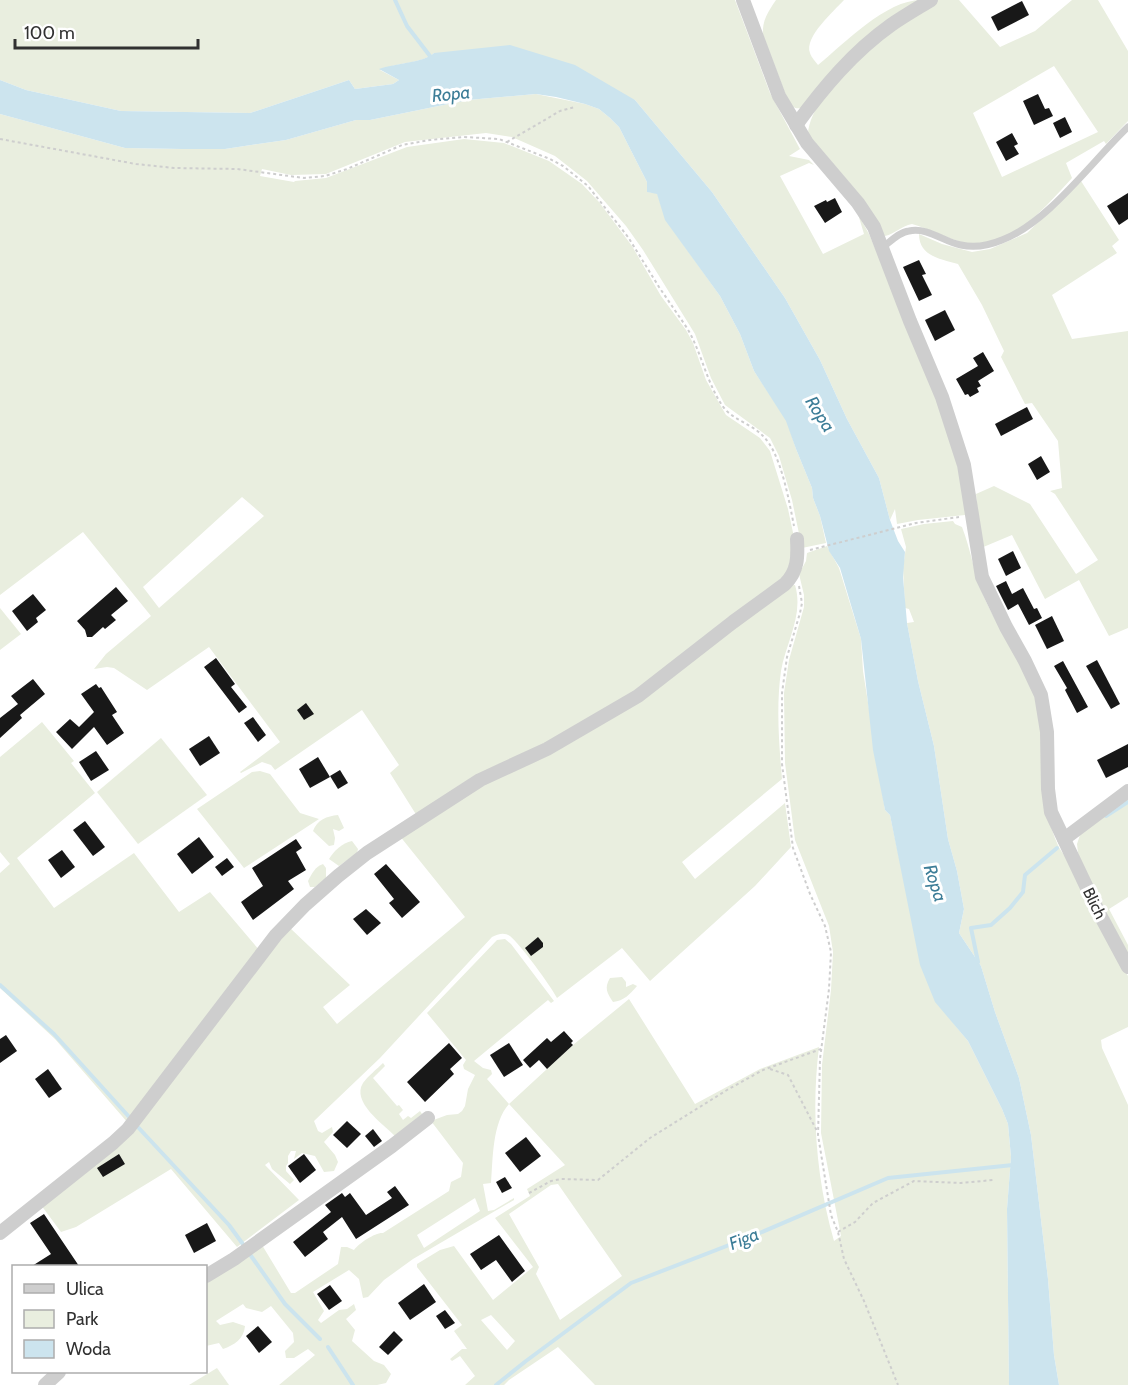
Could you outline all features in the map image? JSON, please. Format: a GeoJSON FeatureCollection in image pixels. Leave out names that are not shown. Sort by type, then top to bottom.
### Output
{"type":"FeatureCollection","features":[{"type":"Feature","properties":{"kind":"street","name":"Blich"},"geometry":{"type":"LineString","coordinates":[[743,0],[779,96],[820,160],[858,203],[874,227],[957,439],[969,489],[982,577],[1041,695],[1047,732],[1048,793],[1051,812],[1099,913],[1128,967]]}},
{"type":"Feature","properties":{"kind":"street"},"geometry":{"type":"LineString","coordinates":[[796,125],[832,78],[864,47],[891,25],[930,0]]}},
{"type":"Feature","properties":{"kind":"street"},"geometry":{"type":"LineString","coordinates":[[0,1233],[128,1129],[276,935],[338,876],[367,853],[470,786],[547,749],[638,696],[785,584],[792,576],[797,546]]}},
{"type":"Feature","properties":{"kind":"street"},"geometry":{"type":"LineString","coordinates":[[1064,839],[1128,791]]}},
{"type":"Feature","properties":{"kind":"street"},"geometry":{"type":"LineString","coordinates":[[207,1275],[257,1243],[428,1118]]}},
{"type":"Feature","properties":{"kind":"street"},"geometry":{"type":"LineString","coordinates":[[45,1385],[57,1373]]}},
{"type":"Feature","properties":{"kind":"lane"},"geometry":{"type":"LineString","coordinates":[[882,248],[908,231],[923,232],[960,245],[972,246],[990,244],[1014,235],[1039,218],[1128,127]]}},
{"type":"Feature","properties":{"kind":"path"},"geometry":{"type":"LineString","coordinates":[[507,142],[560,111],[575,106]]}},
{"type":"Feature","properties":{"kind":"path"},"geometry":{"type":"LineString","coordinates":[[0,139],[136,164],[174,168],[237,169],[304,178],[332,174],[402,145],[430,140],[482,137],[507,142],[550,159],[577,177],[601,200],[628,237],[696,344],[725,409],[765,436],[776,457],[797,546],[916,523],[972,516]]}},
{"type":"Feature","properties":{"kind":"path"},"geometry":{"type":"LineString","coordinates":[[792,576],[798,585],[802,603],[787,657],[782,693],[782,764],[792,849],[825,926],[831,952],[829,989],[821,1049],[818,1133],[825,1186],[844,1259],[864,1301],[898,1385]]}},
{"type":"Feature","properties":{"kind":"path"},"geometry":{"type":"LineString","coordinates":[[529,1193],[550,1181],[597,1180],[650,1138],[727,1090],[763,1070],[821,1049]]}},
{"type":"Feature","properties":{"kind":"path"},"geometry":{"type":"LineString","coordinates":[[763,1070],[773,1069],[788,1076],[818,1133]]}},
{"type":"Feature","properties":{"kind":"path"},"geometry":{"type":"LineString","coordinates":[[838,1232],[855,1222],[873,1203],[914,1181],[960,1183],[993,1180]]}},
{"type":"Feature","properties":{"kind":"green space"},"geometry":{"type":"Polygon","coordinates":[[[0,0],[735,0],[770,93],[800,149],[789,156],[809,160],[814,165],[809,163],[780,176],[823,254],[864,234],[858,214],[869,234],[913,336],[940,405],[960,477],[967,513],[897,524],[895,509],[890,520],[879,478],[847,419],[820,360],[785,298],[712,192],[635,100],[434,53],[423,59],[380,70],[399,80],[393,84],[355,89],[349,80],[250,113],[121,111],[26,90],[0,80],[0,0]]]}},
{"type":"Feature","properties":{"kind":"green space"},"geometry":{"type":"Polygon","coordinates":[[[776,0],[844,0],[815,32],[811,40],[810,53],[818,65],[880,15],[894,7],[921,0],[805,107],[797,108],[788,101],[763,35],[765,20],[776,0]]]}},
{"type":"Feature","properties":{"kind":"green space"},"geometry":{"type":"Polygon","coordinates":[[[938,0],[959,0],[1000,47],[1035,31],[1072,0],[1098,0],[1128,51],[1128,121],[1106,144],[1104,141],[1066,163],[1072,178],[1025,225],[997,241],[981,244],[965,243],[912,224],[889,235],[881,234],[864,200],[808,134],[813,116],[824,96],[840,77],[881,39],[938,0]],[[1054,66],[973,113],[1002,177],[1098,132],[1054,66]]]}},
{"type":"Feature","properties":{"kind":"green space"},"geometry":{"type":"Polygon","coordinates":[[[536,94],[599,109],[619,127],[647,182],[647,192],[657,193],[666,220],[720,296],[740,334],[754,371],[787,421],[812,488],[826,543],[802,548],[792,500],[779,456],[770,438],[725,405],[711,378],[695,334],[643,250],[626,226],[587,181],[555,156],[512,137],[486,133],[405,142],[326,174],[291,175],[262,169],[260,176],[294,182],[326,178],[407,147],[464,139],[504,143],[549,161],[582,184],[599,202],[632,246],[661,296],[686,330],[706,380],[726,415],[760,438],[770,451],[788,509],[795,542],[789,572],[655,680],[417,816],[390,773],[399,765],[362,710],[275,770],[271,765],[262,762],[241,773],[280,742],[209,647],[147,690],[114,668],[94,669],[106,654],[151,616],[83,532],[0,595],[0,114],[125,148],[225,149],[286,140],[356,120],[370,120],[468,100],[536,94]],[[242,497],[143,587],[159,608],[264,516],[242,497]]]}},
{"type":"Feature","properties":{"kind":"green space"},"geometry":{"type":"Polygon","coordinates":[[[1081,181],[1119,240],[1112,246],[1117,253],[1052,295],[1072,339],[1128,331],[1128,628],[1109,636],[1079,580],[1045,599],[1012,535],[981,548],[976,494],[994,486],[1030,504],[1076,574],[1098,560],[1055,494],[1050,491],[1062,488],[1058,441],[1032,403],[1025,404],[1001,357],[1004,351],[982,305],[958,264],[927,252],[920,241],[919,234],[942,244],[972,252],[990,249],[1027,233],[1081,181]]]}},
{"type":"Feature","properties":{"kind":"green space"},"geometry":{"type":"Polygon","coordinates":[[[953,521],[962,527],[984,597],[1024,670],[1036,701],[1042,732],[1044,801],[1055,838],[1128,976],[1128,1027],[1101,1040],[1102,1048],[1128,1105],[1128,1385],[1059,1385],[1031,1135],[1019,1078],[981,966],[959,933],[964,909],[948,839],[934,746],[907,623],[914,622],[909,609],[905,608],[903,568],[906,547],[901,529],[953,521]]]}},
{"type":"Feature","properties":{"kind":"green space"},"geometry":{"type":"Polygon","coordinates":[[[827,546],[839,568],[861,639],[863,671],[885,810],[890,815],[904,881],[954,1024],[968,1041],[1008,1124],[1011,1157],[1007,1209],[1009,1385],[595,1385],[558,1347],[504,1385],[465,1385],[475,1376],[460,1356],[452,1361],[450,1359],[462,1349],[467,1349],[454,1331],[462,1325],[417,1264],[440,1250],[454,1246],[493,1300],[533,1267],[495,1218],[530,1196],[527,1189],[565,1165],[509,1104],[573,1045],[629,999],[695,1104],[760,1069],[819,1047],[815,1120],[819,1169],[834,1241],[841,1236],[821,1133],[822,1065],[833,952],[829,926],[795,840],[785,763],[784,693],[789,660],[804,607],[799,574],[806,561],[807,553],[827,546]],[[558,1184],[551,1185],[509,1214],[539,1267],[536,1274],[560,1320],[622,1276],[558,1184]],[[491,1315],[481,1320],[507,1350],[515,1341],[491,1315]]]}},
{"type":"Feature","properties":{"kind":"green space"},"geometry":{"type":"Polygon","coordinates":[[[795,585],[796,618],[783,660],[779,685],[778,725],[782,779],[682,862],[695,879],[785,803],[791,847],[755,886],[650,981],[622,948],[557,998],[515,940],[506,934],[494,936],[380,1058],[314,1121],[318,1131],[322,1133],[332,1127],[333,1132],[324,1142],[338,1162],[334,1171],[324,1172],[315,1156],[302,1153],[294,1159],[296,1151],[291,1151],[286,1166],[286,1171],[294,1180],[290,1184],[272,1169],[269,1162],[265,1165],[299,1200],[237,1247],[171,1169],[76,1227],[61,1232],[41,1205],[103,1157],[289,927],[350,985],[323,1007],[337,1024],[465,917],[399,835],[481,783],[537,758],[786,586],[795,585]]]}},
{"type":"Feature","properties":{"kind":"green space"},"geometry":{"type":"Polygon","coordinates":[[[0,608],[21,634],[0,650],[0,608]]]}},
{"type":"Feature","properties":{"kind":"green space"},"geometry":{"type":"Polygon","coordinates":[[[42,722],[74,761],[71,763],[95,793],[17,858],[54,908],[134,853],[179,912],[210,892],[260,951],[128,1123],[55,1039],[0,988],[0,873],[10,864],[0,852],[0,757],[42,722]]]}},
{"type":"Feature","properties":{"kind":"green space"},"geometry":{"type":"Polygon","coordinates":[[[161,738],[207,795],[138,844],[97,792],[161,738]]]}},
{"type":"Feature","properties":{"kind":"green space"},"geometry":{"type":"Polygon","coordinates":[[[260,771],[270,774],[300,813],[319,819],[244,868],[197,809],[252,772],[260,771]]]}},
{"type":"Feature","properties":{"kind":"green space"},"geometry":{"type":"Polygon","coordinates":[[[1128,799],[1128,897],[1109,909],[1128,945],[1128,954],[1083,868],[1077,844],[1080,835],[1128,799]]]}},
{"type":"Feature","properties":{"kind":"green space"},"geometry":{"type":"Polygon","coordinates":[[[338,815],[344,828],[339,831],[333,829],[334,845],[329,846],[313,831],[323,819],[338,815]]]}},
{"type":"Feature","properties":{"kind":"green space"},"geometry":{"type":"Polygon","coordinates":[[[352,841],[358,849],[357,853],[339,866],[329,859],[339,848],[352,841]]]}},
{"type":"Feature","properties":{"kind":"green space"},"geometry":{"type":"Polygon","coordinates":[[[323,864],[326,868],[326,878],[315,887],[310,887],[308,881],[311,875],[323,864]]]}},
{"type":"Feature","properties":{"kind":"green space"},"geometry":{"type":"Polygon","coordinates":[[[505,939],[554,1001],[551,1003],[548,1000],[474,1061],[483,1068],[491,1070],[492,1074],[487,1079],[509,1104],[503,1112],[496,1131],[491,1183],[483,1184],[488,1211],[514,1198],[514,1200],[413,1259],[384,1280],[368,1297],[363,1298],[359,1279],[349,1270],[313,1292],[324,1311],[318,1320],[321,1323],[339,1310],[347,1309],[354,1304],[356,1310],[346,1319],[355,1330],[352,1341],[374,1361],[384,1365],[391,1374],[386,1383],[377,1385],[279,1385],[315,1355],[308,1349],[294,1358],[286,1358],[285,1351],[294,1342],[293,1333],[271,1306],[262,1312],[246,1308],[243,1304],[216,1321],[220,1325],[233,1322],[245,1326],[240,1338],[223,1349],[219,1343],[207,1346],[207,1276],[262,1245],[291,1293],[295,1293],[338,1264],[341,1247],[354,1250],[368,1238],[383,1233],[449,1191],[451,1182],[461,1177],[463,1163],[431,1121],[462,1111],[468,1089],[475,1075],[464,1069],[463,1065],[466,1060],[427,1013],[497,940],[505,939]],[[475,1198],[417,1235],[424,1248],[480,1211],[475,1198]]]}},
{"type":"Feature","properties":{"kind":"green space"},"geometry":{"type":"Polygon","coordinates":[[[622,977],[626,982],[626,987],[633,984],[637,986],[624,999],[613,1002],[607,990],[608,982],[610,978],[622,977]]]}},
{"type":"Feature","properties":{"kind":"green space"},"geometry":{"type":"Polygon","coordinates":[[[383,1063],[385,1066],[373,1078],[403,1110],[399,1114],[403,1120],[408,1116],[411,1118],[420,1111],[422,1114],[395,1136],[376,1119],[361,1098],[360,1090],[363,1083],[383,1063]]]}},
{"type":"Feature","properties":{"kind":"green space"},"geometry":{"type":"Polygon","coordinates":[[[217,1368],[229,1385],[189,1385],[217,1368]]]}},
{"type":"Feature","properties":{"kind":"water","name":"Ropa"},"geometry":{"type":"Polygon","coordinates":[[[510,45],[575,65],[635,100],[712,192],[785,298],[820,360],[847,419],[879,478],[890,520],[905,552],[903,577],[907,623],[934,746],[948,839],[964,909],[959,933],[981,966],[1019,1078],[1031,1135],[1059,1385],[1009,1385],[1007,1209],[1011,1157],[1008,1124],[968,1041],[935,1002],[920,965],[890,815],[885,810],[873,750],[861,639],[840,568],[829,551],[812,488],[786,421],[754,371],[740,334],[720,296],[665,220],[657,194],[647,192],[647,182],[619,127],[599,109],[536,94],[468,100],[370,120],[356,120],[286,140],[225,149],[125,148],[0,114],[0,80],[26,90],[121,111],[250,113],[349,80],[355,89],[393,84],[399,80],[379,69],[423,59],[434,53],[510,45]]]}},
{"type":"Feature","properties":{"kind":"building"},"geometry":{"type":"Polygon","coordinates":[[[1022,1],[1029,15],[998,31],[991,17],[1022,1]]]}},
{"type":"Feature","properties":{"kind":"building"},"geometry":{"type":"Polygon","coordinates":[[[1038,94],[1045,109],[1049,108],[1053,116],[1034,125],[1023,101],[1038,94]]]}},
{"type":"Feature","properties":{"kind":"building"},"geometry":{"type":"Polygon","coordinates":[[[1065,117],[1072,132],[1060,138],[1053,123],[1065,117]]]}},
{"type":"Feature","properties":{"kind":"building"},"geometry":{"type":"Polygon","coordinates":[[[1012,133],[1018,144],[1014,146],[1019,154],[1006,161],[996,142],[1012,133]]]}},
{"type":"Feature","properties":{"kind":"building"},"geometry":{"type":"Polygon","coordinates":[[[1128,193],[1128,219],[1119,225],[1107,206],[1128,193]]]}},
{"type":"Feature","properties":{"kind":"building"},"geometry":{"type":"Polygon","coordinates":[[[835,198],[842,212],[825,223],[814,206],[835,198]]]}},
{"type":"Feature","properties":{"kind":"building"},"geometry":{"type":"Polygon","coordinates":[[[919,260],[926,274],[922,275],[932,295],[919,301],[903,267],[919,260]]]}},
{"type":"Feature","properties":{"kind":"building"},"geometry":{"type":"Polygon","coordinates":[[[945,310],[955,330],[935,341],[925,320],[945,310]]]}},
{"type":"Feature","properties":{"kind":"building"},"geometry":{"type":"Polygon","coordinates":[[[983,352],[994,371],[978,381],[981,386],[977,388],[979,392],[970,397],[968,394],[965,395],[956,379],[978,366],[973,358],[983,352]]]}},
{"type":"Feature","properties":{"kind":"building"},"geometry":{"type":"Polygon","coordinates":[[[1027,407],[1033,419],[1001,436],[995,424],[1027,407]]]}},
{"type":"Feature","properties":{"kind":"building"},"geometry":{"type":"Polygon","coordinates":[[[1041,456],[1050,472],[1037,480],[1028,464],[1041,456]]]}},
{"type":"Feature","properties":{"kind":"building"},"geometry":{"type":"Polygon","coordinates":[[[1013,551],[1021,568],[1006,576],[998,559],[1013,551]]]}},
{"type":"Feature","properties":{"kind":"building"},"geometry":{"type":"Polygon","coordinates":[[[1006,581],[1012,594],[1023,588],[1034,609],[1037,608],[1042,618],[1029,625],[1018,604],[1008,610],[996,586],[1006,581]]]}},
{"type":"Feature","properties":{"kind":"building"},"geometry":{"type":"Polygon","coordinates":[[[116,587],[128,601],[111,615],[116,620],[105,629],[103,627],[92,637],[87,637],[85,630],[77,621],[116,587]]]}},
{"type":"Feature","properties":{"kind":"building"},"geometry":{"type":"Polygon","coordinates":[[[33,594],[46,610],[36,618],[38,622],[27,631],[12,611],[33,594]]]}},
{"type":"Feature","properties":{"kind":"building"},"geometry":{"type":"Polygon","coordinates":[[[1052,616],[1064,641],[1047,649],[1035,625],[1052,616]]]}},
{"type":"Feature","properties":{"kind":"building"},"geometry":{"type":"Polygon","coordinates":[[[216,658],[235,684],[231,687],[247,707],[239,713],[204,667],[216,658]]]}},
{"type":"Feature","properties":{"kind":"building"},"geometry":{"type":"Polygon","coordinates":[[[1097,660],[1120,704],[1111,709],[1086,666],[1097,660]]]}},
{"type":"Feature","properties":{"kind":"building"},"geometry":{"type":"Polygon","coordinates":[[[1063,661],[1088,707],[1077,713],[1065,690],[1067,688],[1054,666],[1063,661]]]}},
{"type":"Feature","properties":{"kind":"building"},"geometry":{"type":"Polygon","coordinates":[[[33,679],[45,694],[20,715],[22,718],[0,738],[0,718],[18,704],[11,696],[33,679]]]}},
{"type":"Feature","properties":{"kind":"building"},"geometry":{"type":"Polygon","coordinates":[[[96,684],[99,688],[101,687],[117,712],[112,715],[124,733],[107,745],[94,727],[72,749],[56,732],[70,719],[79,727],[94,712],[81,694],[96,684]]]}},
{"type":"Feature","properties":{"kind":"building"},"geometry":{"type":"Polygon","coordinates":[[[306,703],[314,714],[304,720],[297,710],[306,703]]]}},
{"type":"Feature","properties":{"kind":"building"},"geometry":{"type":"Polygon","coordinates":[[[253,717],[266,735],[258,742],[244,723],[253,717]]]}},
{"type":"Feature","properties":{"kind":"building"},"geometry":{"type":"Polygon","coordinates":[[[209,736],[220,753],[200,766],[189,749],[209,736]]]}},
{"type":"Feature","properties":{"kind":"building"},"geometry":{"type":"Polygon","coordinates":[[[1128,744],[1128,767],[1106,778],[1097,760],[1128,744]]]}},
{"type":"Feature","properties":{"kind":"building"},"geometry":{"type":"Polygon","coordinates":[[[96,751],[109,770],[91,781],[79,762],[96,751]]]}},
{"type":"Feature","properties":{"kind":"building"},"geometry":{"type":"Polygon","coordinates":[[[318,757],[330,777],[310,788],[299,769],[318,757]]]}},
{"type":"Feature","properties":{"kind":"building"},"geometry":{"type":"Polygon","coordinates":[[[340,770],[348,783],[338,789],[330,776],[340,770]]]}},
{"type":"Feature","properties":{"kind":"building"},"geometry":{"type":"Polygon","coordinates":[[[85,821],[105,847],[93,856],[73,830],[85,821]]]}},
{"type":"Feature","properties":{"kind":"building"},"geometry":{"type":"Polygon","coordinates":[[[199,837],[214,857],[192,874],[177,854],[199,837]]]}},
{"type":"Feature","properties":{"kind":"building"},"geometry":{"type":"Polygon","coordinates":[[[296,839],[302,848],[296,852],[306,870],[288,881],[294,889],[253,920],[241,902],[263,886],[252,868],[296,839]]]}},
{"type":"Feature","properties":{"kind":"building"},"geometry":{"type":"Polygon","coordinates":[[[62,850],[75,867],[61,878],[48,860],[62,850]]]}},
{"type":"Feature","properties":{"kind":"building"},"geometry":{"type":"Polygon","coordinates":[[[227,858],[234,867],[222,876],[215,867],[227,858]]]}},
{"type":"Feature","properties":{"kind":"building"},"geometry":{"type":"Polygon","coordinates":[[[386,864],[420,902],[402,918],[389,903],[394,899],[374,874],[386,864]]]}},
{"type":"Feature","properties":{"kind":"building"},"geometry":{"type":"Polygon","coordinates":[[[366,909],[381,923],[367,935],[353,919],[366,909]]]}},
{"type":"Feature","properties":{"kind":"building"},"geometry":{"type":"Polygon","coordinates":[[[538,937],[543,947],[531,956],[525,948],[538,937]]]}},
{"type":"Feature","properties":{"kind":"building"},"geometry":{"type":"Polygon","coordinates":[[[564,1031],[573,1041],[571,1043],[573,1045],[547,1069],[539,1060],[530,1068],[523,1060],[547,1038],[551,1042],[564,1031]]]}},
{"type":"Feature","properties":{"kind":"building"},"geometry":{"type":"Polygon","coordinates":[[[6,1035],[17,1051],[0,1063],[0,1039],[6,1035]]]}},
{"type":"Feature","properties":{"kind":"building"},"geometry":{"type":"Polygon","coordinates":[[[449,1043],[462,1058],[450,1069],[454,1074],[425,1102],[407,1082],[449,1043]]]}},
{"type":"Feature","properties":{"kind":"building"},"geometry":{"type":"Polygon","coordinates":[[[509,1043],[523,1065],[504,1077],[490,1055],[509,1043]]]}},
{"type":"Feature","properties":{"kind":"building"},"geometry":{"type":"Polygon","coordinates":[[[48,1069],[62,1089],[49,1098],[35,1079],[48,1069]]]}},
{"type":"Feature","properties":{"kind":"building"},"geometry":{"type":"Polygon","coordinates":[[[347,1121],[361,1134],[347,1148],[333,1135],[347,1121]]]}},
{"type":"Feature","properties":{"kind":"building"},"geometry":{"type":"Polygon","coordinates":[[[373,1129],[382,1141],[374,1147],[365,1136],[373,1129]]]}},
{"type":"Feature","properties":{"kind":"building"},"geometry":{"type":"Polygon","coordinates":[[[526,1137],[541,1156],[520,1172],[505,1153],[526,1137]]]}},
{"type":"Feature","properties":{"kind":"building"},"geometry":{"type":"Polygon","coordinates":[[[119,1154],[125,1164],[103,1177],[97,1168],[119,1154]]]}},
{"type":"Feature","properties":{"kind":"building"},"geometry":{"type":"Polygon","coordinates":[[[304,1154],[316,1170],[300,1183],[288,1166],[304,1154]]]}},
{"type":"Feature","properties":{"kind":"building"},"geometry":{"type":"Polygon","coordinates":[[[505,1177],[512,1188],[502,1193],[496,1182],[505,1177]]]}},
{"type":"Feature","properties":{"kind":"building"},"geometry":{"type":"Polygon","coordinates":[[[395,1186],[409,1205],[356,1239],[342,1217],[323,1232],[328,1239],[305,1257],[293,1242],[331,1212],[325,1205],[342,1193],[345,1197],[350,1193],[366,1215],[392,1198],[387,1192],[395,1186]]]}},
{"type":"Feature","properties":{"kind":"building"},"geometry":{"type":"Polygon","coordinates":[[[44,1214],[78,1265],[34,1265],[51,1254],[30,1223],[44,1214]]]}},
{"type":"Feature","properties":{"kind":"building"},"geometry":{"type":"Polygon","coordinates":[[[207,1223],[216,1241],[194,1253],[185,1235],[207,1223]]]}},
{"type":"Feature","properties":{"kind":"building"},"geometry":{"type":"Polygon","coordinates":[[[499,1235],[525,1271],[512,1282],[496,1260],[481,1270],[470,1254],[499,1235]]]}},
{"type":"Feature","properties":{"kind":"building"},"geometry":{"type":"Polygon","coordinates":[[[424,1284],[436,1302],[410,1320],[398,1303],[424,1284]]]}},
{"type":"Feature","properties":{"kind":"building"},"geometry":{"type":"Polygon","coordinates":[[[330,1285],[342,1301],[329,1310],[317,1294],[330,1285]]]}},
{"type":"Feature","properties":{"kind":"building"},"geometry":{"type":"Polygon","coordinates":[[[445,1310],[455,1323],[445,1329],[436,1316],[445,1310]]]}},
{"type":"Feature","properties":{"kind":"building"},"geometry":{"type":"Polygon","coordinates":[[[258,1326],[272,1342],[259,1353],[246,1336],[258,1326]]]}},
{"type":"Feature","properties":{"kind":"building"},"geometry":{"type":"Polygon","coordinates":[[[394,1331],[403,1340],[388,1355],[379,1347],[394,1331]]]}},
{"type":"Feature","properties":{"kind":"waterway"},"geometry":{"type":"LineString","coordinates":[[395,0],[407,26],[433,60]]}},
{"type":"Feature","properties":{"kind":"waterway"},"geometry":{"type":"LineString","coordinates":[[1106,816],[1128,802]]}},
{"type":"Feature","properties":{"kind":"waterway"},"geometry":{"type":"LineString","coordinates":[[978,962],[971,928],[991,925],[1010,908],[1023,892],[1025,875],[1057,848]]}},
{"type":"Feature","properties":{"kind":"waterway"},"geometry":{"type":"LineString","coordinates":[[0,985],[54,1034],[131,1119]]}},
{"type":"Feature","properties":{"kind":"waterway"},"geometry":{"type":"LineString","coordinates":[[136,1125],[229,1225],[245,1247]]}},
{"type":"Feature","properties":{"kind":"waterway","name":"Figa"},"geometry":{"type":"LineString","coordinates":[[496,1385],[631,1283],[755,1235],[888,1178],[1013,1165]]}},
{"type":"Feature","properties":{"kind":"waterway"},"geometry":{"type":"LineString","coordinates":[[249,1253],[285,1304],[320,1339]]}},
{"type":"Feature","properties":{"kind":"waterway"},"geometry":{"type":"LineString","coordinates":[[328,1347],[353,1385]]}}]}
